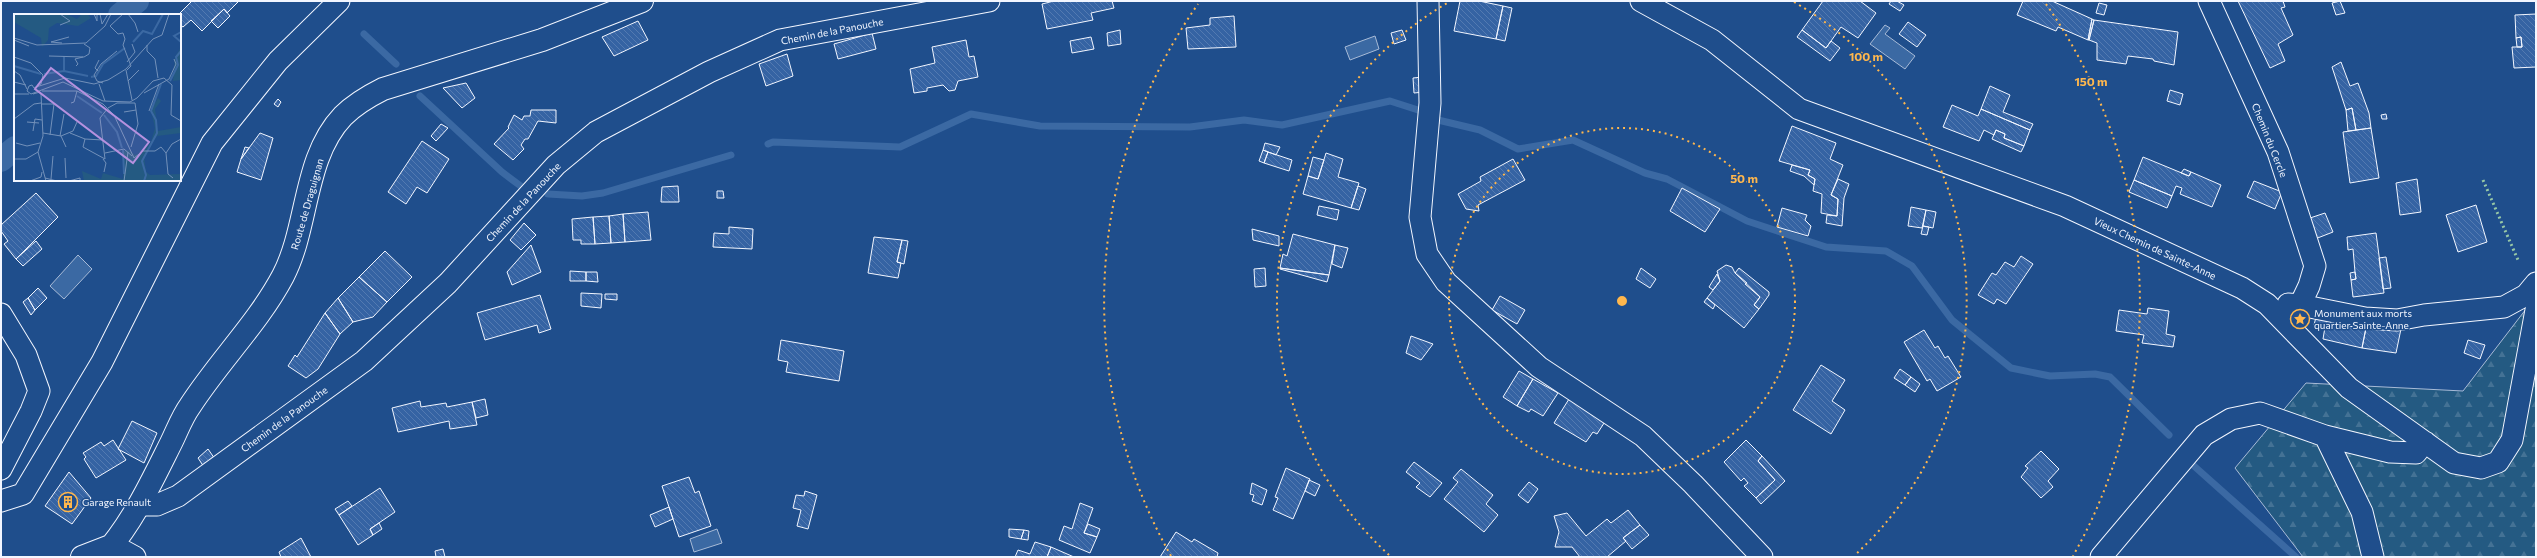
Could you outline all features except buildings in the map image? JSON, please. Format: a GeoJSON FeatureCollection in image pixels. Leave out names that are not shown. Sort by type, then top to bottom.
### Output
{"type":"FeatureCollection","features":[{"type":"Feature","properties":{"kind":"main road","name":"Route de Draguignan"},"geometry":{"type":"LineString","coordinates":[[108,551],[139,505],[189,406],[264,307],[283,275],[298,240],[313,176],[327,139],[343,116],[362,101],[383,89],[542,40],[642,1]]}},
{"type":"Feature","properties":{"kind":"main road"},"geometry":{"type":"LineString","coordinates":[[82,557],[108,551]]}},
{"type":"Feature","properties":{"kind":"street"},"geometry":{"type":"LineString","coordinates":[[1,501],[23,494],[102,362],[212,143],[278,61],[339,1]]}},
{"type":"Feature","properties":{"kind":"street","name":"Chemin de la Panouche"},"geometry":{"type":"LineString","coordinates":[[139,505],[157,505],[178,496],[364,361],[448,283],[556,165],[596,132],[709,72],[780,40],[989,1]]}},
{"type":"Feature","properties":{"kind":"street"},"geometry":{"type":"LineString","coordinates":[[1428,1],[1430,103],[1420,217],[1427,254],[1446,282],[1539,367],[1643,436],[1693,484],[1762,557]]}},
{"type":"Feature","properties":{"kind":"street","name":"Vieux Chemin de Sainte-Anne"},"geometry":{"type":"LineString","coordinates":[[1641,1],[1712,40],[1799,110],[2065,206],[2242,288],[2267,304],[2349,388],[2454,462],[2481,468],[2498,462],[2512,440],[2536,310]]}},
{"type":"Feature","properties":{"kind":"street","name":"Chemin du Cercle"},"geometry":{"type":"LineString","coordinates":[[2209,1],[2278,152],[2315,266],[2309,286],[2300,305]]}},
{"type":"Feature","properties":{"kind":"street"},"geometry":{"type":"LineString","coordinates":[[2267,304],[2300,305],[2365,318],[2397,320],[2424,314],[2504,307],[2526,295],[2536,283]]}},
{"type":"Feature","properties":{"kind":"street"},"geometry":{"type":"LineString","coordinates":[[1,314],[26,355],[39,391],[31,411],[1,469]]}},
{"type":"Feature","properties":{"kind":"street"},"geometry":{"type":"LineString","coordinates":[[2101,557],[2204,435],[2231,419],[2260,413],[2325,436],[2390,452],[2416,453],[2425,442]]}},
{"type":"Feature","properties":{"kind":"street"},"geometry":{"type":"LineString","coordinates":[[2325,436],[2362,512],[2373,557]]}},
{"type":"Feature","properties":{"kind":"street"},"geometry":{"type":"LineString","coordinates":[[108,551],[135,557]]}},
{"type":"Feature","properties":{"kind":"green space"},"geometry":{"type":"Polygon","coordinates":[[[2536,296],[2536,557],[2303,557],[2235,468],[2306,383],[2463,391],[2536,296]]]}},
{"type":"Feature","properties":{"kind":"shaded area"},"geometry":{"type":"Polygon","coordinates":[[[1885,25],[1890,28],[1885,34],[1915,56],[1905,69],[1870,44],[1885,25]]]}},
{"type":"Feature","properties":{"kind":"shaded area"},"geometry":{"type":"Polygon","coordinates":[[[1375,36],[1379,49],[1350,60],[1345,47],[1375,36]]]}},
{"type":"Feature","properties":{"kind":"shaded area"},"geometry":{"type":"Polygon","coordinates":[[[78,255],[92,269],[64,299],[50,286],[78,255]]]}},
{"type":"Feature","properties":{"kind":"shaded area"},"geometry":{"type":"Polygon","coordinates":[[[717,529],[722,543],[694,552],[690,539],[717,529]]]}},
{"type":"Feature","properties":{"kind":"waterway"},"geometry":{"type":"LineString","coordinates":[[121,14],[137,1]]}},
{"type":"Feature","properties":{"kind":"waterway"},"geometry":{"type":"LineString","coordinates":[[364,34],[396,64]]}},
{"type":"Feature","properties":{"kind":"waterway"},"geometry":{"type":"LineString","coordinates":[[420,96],[502,172],[522,187]]}},
{"type":"Feature","properties":{"kind":"waterway"},"geometry":{"type":"LineString","coordinates":[[768,144],[773,142],[900,147],[971,114],[1040,126],[1190,127],[1244,120],[1282,125],[1390,101],[1418,110]]}},
{"type":"Feature","properties":{"kind":"waterway"},"geometry":{"type":"LineString","coordinates":[[1438,120],[1480,130],[1518,149],[1573,140],[1645,173],[1667,179],[1747,221],[1826,247],[1886,251],[1912,266],[1952,320],[2011,368],[2050,376],[2095,374],[2110,377],[2169,435]]}},
{"type":"Feature","properties":{"kind":"waterway"},"geometry":{"type":"LineString","coordinates":[[1,160],[14,149]]}},
{"type":"Feature","properties":{"kind":"waterway"},"geometry":{"type":"LineString","coordinates":[[548,194],[582,196],[603,193],[731,155]]}},
{"type":"Feature","properties":{"kind":"waterway"},"geometry":{"type":"LineString","coordinates":[[2194,466],[2296,557]]}},
{"type":"Feature","properties":{"kind":"hedge"},"geometry":{"type":"LineString","coordinates":[[2483,180],[2518,260]]}},
{"type":"Feature","properties":{"kind":"place","name":"Monument aux morts quartier Sainte-Anne"},"geometry":{"type":"Point","coordinates":[2300,319]}},
{"type":"Feature","properties":{"kind":"place","name":"Garage Renault"},"geometry":{"type":"Point","coordinates":[68,502]}}]}
